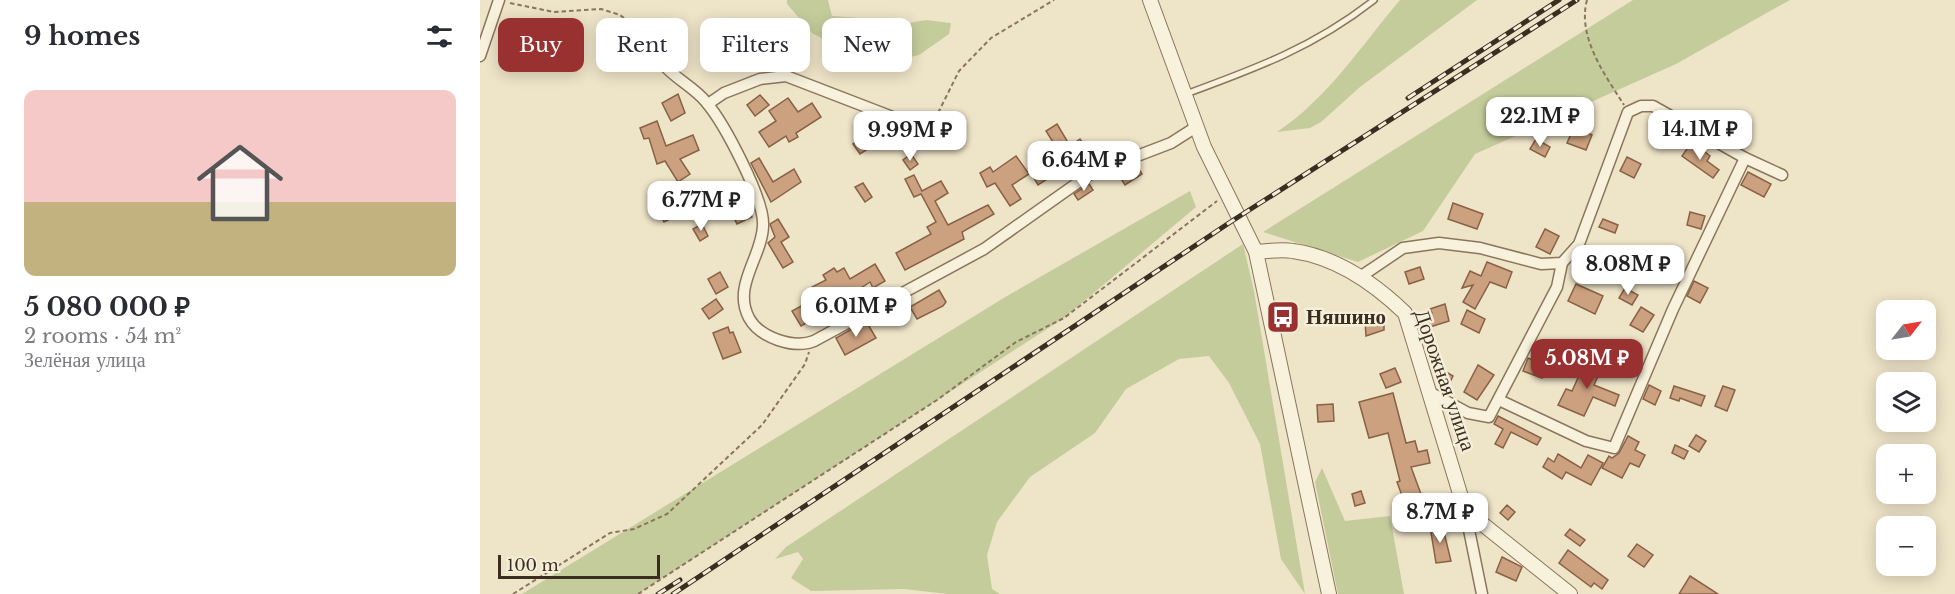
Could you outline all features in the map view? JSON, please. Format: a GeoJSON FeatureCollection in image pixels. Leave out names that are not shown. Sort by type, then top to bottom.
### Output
{"type":"FeatureCollection","features":[{"type":"Feature","properties":{"kind":"street"},"geometry":{"type":"LineString","coordinates":[[480,57],[501,0]]}},
{"type":"Feature","properties":{"kind":"street"},"geometry":{"type":"LineString","coordinates":[[1150,0],[1196,127],[1256,252],[1329,594]]}},
{"type":"Feature","properties":{"kind":"street"},"geometry":{"type":"LineString","coordinates":[[672,72],[708,104],[745,170],[763,215],[760,243],[745,287],[748,315],[763,332],[780,340],[806,344],[984,249],[1090,174],[1171,143],[1196,127]]}},
{"type":"Feature","properties":{"kind":"street"},"geometry":{"type":"LineString","coordinates":[[708,104],[724,93],[760,79],[786,76],[895,118],[918,122]]}},
{"type":"Feature","properties":{"kind":"street"},"geometry":{"type":"LineString","coordinates":[[1431,393],[1468,413],[1489,417],[1557,287],[1562,263],[1579,244],[1628,112],[1641,106],[1653,106],[1745,158],[1782,175]]}},
{"type":"Feature","properties":{"kind":"street"},"geometry":{"type":"LineString","coordinates":[[1499,400],[1586,441],[1614,448],[1673,309],[1745,158]]}},
{"type":"Feature","properties":{"kind":"street"},"geometry":{"type":"LineString","coordinates":[[1360,277],[1403,248],[1439,243],[1480,248],[1541,264],[1562,263]]}},
{"type":"Feature","properties":{"kind":"street","name":"Дорожная улица"},"geometry":{"type":"LineString","coordinates":[[1256,252],[1293,251],[1335,263],[1382,291],[1405,313],[1431,393],[1464,510]]}},
{"type":"Feature","properties":{"kind":"street"},"geometry":{"type":"LineString","coordinates":[[1464,510],[1482,594]]}},
{"type":"Feature","properties":{"kind":"street"},"geometry":{"type":"LineString","coordinates":[[1464,510],[1570,594]]}},
{"type":"Feature","properties":{"kind":"lane"},"geometry":{"type":"LineString","coordinates":[[1184,95],[1303,48],[1336,28],[1374,0]]}},
{"type":"Feature","properties":{"kind":"path"},"geometry":{"type":"LineString","coordinates":[[501,0],[518,7],[554,12],[601,9],[624,18]]}},
{"type":"Feature","properties":{"kind":"path"},"geometry":{"type":"LineString","coordinates":[[918,122],[936,117],[959,70],[991,38],[1054,0]]}},
{"type":"Feature","properties":{"kind":"path"},"geometry":{"type":"LineString","coordinates":[[1587,0],[1583,12],[1588,39],[1628,112]]}},
{"type":"Feature","properties":{"kind":"path"},"geometry":{"type":"LineString","coordinates":[[638,594],[937,400],[1016,342],[1064,318],[1227,194]]}},
{"type":"Feature","properties":{"kind":"path"},"geometry":{"type":"LineString","coordinates":[[513,594],[610,533],[634,529],[667,514],[762,425],[805,364],[814,341]]}},
{"type":"Feature","properties":{"kind":"green space"},"geometry":{"type":"Polygon","coordinates":[[[787,0],[828,0],[832,16],[859,18],[822,18],[822,39],[810,31],[810,18],[799,18],[787,4],[787,0]]]}},
{"type":"Feature","properties":{"kind":"green space"},"geometry":{"type":"Polygon","coordinates":[[[1400,0],[1477,0],[1360,87],[1321,122],[1310,128],[1277,132],[1295,119],[1328,88],[1400,0]]]}},
{"type":"Feature","properties":{"kind":"green space"},"geometry":{"type":"Polygon","coordinates":[[[1633,0],[1790,0],[1676,64],[1475,154],[1423,231],[1358,262],[1263,232],[1633,0]]]}},
{"type":"Feature","properties":{"kind":"green space"},"geometry":{"type":"Polygon","coordinates":[[[926,20],[951,23],[949,34],[919,55],[912,57],[912,22],[926,20]]]}},
{"type":"Feature","properties":{"kind":"green space"},"geometry":{"type":"Polygon","coordinates":[[[1190,191],[1196,207],[1064,318],[638,594],[522,594],[1007,296],[1190,191]]]}},
{"type":"Feature","properties":{"kind":"green space"},"geometry":{"type":"Polygon","coordinates":[[[1243,244],[1254,291],[1305,594],[1281,559],[1260,444],[1229,383],[1209,356],[1179,359],[1126,389],[1095,433],[1030,477],[997,522],[987,555],[992,589],[1000,594],[948,594],[904,589],[811,591],[791,578],[803,559],[798,552],[775,559],[786,547],[1243,244]]]}},
{"type":"Feature","properties":{"kind":"green space"},"geometry":{"type":"Polygon","coordinates":[[[1322,468],[1345,521],[1390,516],[1404,594],[1338,594],[1315,482],[1322,468]]]}},
{"type":"Feature","properties":{"kind":"building"},"geometry":{"type":"Polygon","coordinates":[[[678,94],[685,113],[671,121],[662,103],[678,94]]]}},
{"type":"Feature","properties":{"kind":"building"},"geometry":{"type":"Polygon","coordinates":[[[760,95],[769,105],[755,116],[747,105],[760,95]]]}},
{"type":"Feature","properties":{"kind":"building"},"geometry":{"type":"Polygon","coordinates":[[[788,98],[798,112],[812,103],[821,117],[796,133],[798,137],[789,142],[786,136],[769,147],[759,132],[776,121],[769,111],[788,98]]]}},
{"type":"Feature","properties":{"kind":"building"},"geometry":{"type":"Polygon","coordinates":[[[657,121],[666,146],[693,135],[699,150],[680,159],[690,174],[678,182],[665,161],[657,164],[649,138],[644,139],[640,128],[657,121]]]}},
{"type":"Feature","properties":{"kind":"building"},"geometry":{"type":"Polygon","coordinates":[[[1057,124],[1070,146],[1080,139],[1089,152],[1038,185],[1028,168],[1058,150],[1046,131],[1057,124]]]}},
{"type":"Feature","properties":{"kind":"building"},"geometry":{"type":"Polygon","coordinates":[[[1574,127],[1592,135],[1586,150],[1567,143],[1574,127]]]}},
{"type":"Feature","properties":{"kind":"building"},"geometry":{"type":"Polygon","coordinates":[[[873,130],[880,141],[860,154],[853,144],[873,130]]]}},
{"type":"Feature","properties":{"kind":"building"},"geometry":{"type":"Polygon","coordinates":[[[1536,139],[1550,147],[1545,157],[1530,149],[1536,139]]]}},
{"type":"Feature","properties":{"kind":"building"},"geometry":{"type":"Polygon","coordinates":[[[1689,146],[1695,150],[1697,146],[1710,156],[1707,161],[1719,170],[1713,178],[1682,156],[1689,146]]]}},
{"type":"Feature","properties":{"kind":"building"},"geometry":{"type":"Polygon","coordinates":[[[911,154],[918,164],[910,170],[903,160],[911,154]]]}},
{"type":"Feature","properties":{"kind":"building"},"geometry":{"type":"Polygon","coordinates":[[[1016,156],[1029,174],[1012,185],[1021,199],[1010,206],[995,183],[987,187],[980,173],[990,167],[993,172],[1016,156]]]}},
{"type":"Feature","properties":{"kind":"building"},"geometry":{"type":"Polygon","coordinates":[[[1627,157],[1641,164],[1634,178],[1620,171],[1627,157]]]}},
{"type":"Feature","properties":{"kind":"building"},"geometry":{"type":"Polygon","coordinates":[[[759,158],[773,182],[794,169],[801,182],[771,202],[751,163],[759,158]]]}},
{"type":"Feature","properties":{"kind":"building"},"geometry":{"type":"Polygon","coordinates":[[[1136,164],[1142,174],[1125,185],[1118,174],[1136,164]]]}},
{"type":"Feature","properties":{"kind":"building"},"geometry":{"type":"Polygon","coordinates":[[[1748,172],[1771,184],[1764,197],[1741,185],[1748,172]]]}},
{"type":"Feature","properties":{"kind":"building"},"geometry":{"type":"Polygon","coordinates":[[[914,175],[922,191],[941,181],[948,193],[935,201],[948,225],[988,205],[994,214],[962,232],[964,239],[905,270],[896,253],[931,234],[927,227],[936,222],[921,194],[914,197],[905,179],[914,175]]]}},
{"type":"Feature","properties":{"kind":"building"},"geometry":{"type":"Polygon","coordinates":[[[863,183],[872,197],[865,202],[855,187],[863,183]]]}},
{"type":"Feature","properties":{"kind":"building"},"geometry":{"type":"Polygon","coordinates":[[[1089,184],[1093,190],[1078,200],[1074,194],[1089,184]]]}},
{"type":"Feature","properties":{"kind":"building"},"geometry":{"type":"Polygon","coordinates":[[[717,188],[722,197],[726,195],[733,208],[718,217],[705,194],[717,188]]]}},
{"type":"Feature","properties":{"kind":"building"},"geometry":{"type":"Polygon","coordinates":[[[691,198],[695,207],[664,222],[660,213],[691,198]]]}},
{"type":"Feature","properties":{"kind":"building"},"geometry":{"type":"Polygon","coordinates":[[[1453,203],[1483,214],[1477,229],[1448,219],[1453,203]]]}},
{"type":"Feature","properties":{"kind":"building"},"geometry":{"type":"Polygon","coordinates":[[[747,207],[752,217],[737,224],[732,214],[747,207]]]}},
{"type":"Feature","properties":{"kind":"building"},"geometry":{"type":"Polygon","coordinates":[[[1690,212],[1705,216],[1701,229],[1687,225],[1690,212]]]}},
{"type":"Feature","properties":{"kind":"building"},"geometry":{"type":"Polygon","coordinates":[[[778,219],[789,237],[781,242],[793,262],[783,268],[768,243],[775,237],[770,224],[778,219]]]}},
{"type":"Feature","properties":{"kind":"building"},"geometry":{"type":"Polygon","coordinates":[[[1603,219],[1618,225],[1615,233],[1599,227],[1603,219]]]}},
{"type":"Feature","properties":{"kind":"building"},"geometry":{"type":"Polygon","coordinates":[[[702,224],[708,236],[700,241],[693,229],[702,224]]]}},
{"type":"Feature","properties":{"kind":"building"},"geometry":{"type":"Polygon","coordinates":[[[1545,229],[1559,236],[1550,254],[1536,247],[1545,229]]]}},
{"type":"Feature","properties":{"kind":"building"},"geometry":{"type":"Polygon","coordinates":[[[1487,262],[1512,272],[1506,288],[1490,282],[1475,309],[1463,302],[1473,285],[1462,288],[1470,271],[1481,276],[1487,262]]]}},
{"type":"Feature","properties":{"kind":"building"},"geometry":{"type":"Polygon","coordinates":[[[875,264],[885,281],[873,288],[870,282],[846,298],[810,314],[813,319],[801,326],[792,311],[818,297],[812,287],[826,280],[823,275],[834,268],[837,272],[844,268],[850,279],[875,264]]]}},
{"type":"Feature","properties":{"kind":"building"},"geometry":{"type":"Polygon","coordinates":[[[1420,267],[1424,279],[1409,284],[1405,272],[1420,267]]]}},
{"type":"Feature","properties":{"kind":"building"},"geometry":{"type":"Polygon","coordinates":[[[720,272],[728,287],[716,294],[708,279],[720,272]]]}},
{"type":"Feature","properties":{"kind":"building"},"geometry":{"type":"Polygon","coordinates":[[[1694,281],[1708,288],[1700,303],[1687,296],[1694,281]]]}},
{"type":"Feature","properties":{"kind":"building"},"geometry":{"type":"Polygon","coordinates":[[[1576,284],[1603,296],[1595,314],[1568,301],[1576,284]]]}},
{"type":"Feature","properties":{"kind":"building"},"geometry":{"type":"Polygon","coordinates":[[[1625,288],[1638,295],[1632,305],[1619,298],[1625,288]]]}},
{"type":"Feature","properties":{"kind":"building"},"geometry":{"type":"Polygon","coordinates":[[[939,290],[946,302],[943,306],[917,319],[910,307],[939,290]]]}},
{"type":"Feature","properties":{"kind":"building"},"geometry":{"type":"Polygon","coordinates":[[[716,299],[723,309],[709,319],[702,309],[716,299]]]}},
{"type":"Feature","properties":{"kind":"building"},"geometry":{"type":"Polygon","coordinates":[[[1445,304],[1449,321],[1427,328],[1424,315],[1432,313],[1430,309],[1445,304]]]}},
{"type":"Feature","properties":{"kind":"building"},"geometry":{"type":"Polygon","coordinates":[[[1641,307],[1654,315],[1643,332],[1630,325],[1641,307]]]}},
{"type":"Feature","properties":{"kind":"building"},"geometry":{"type":"Polygon","coordinates":[[[1467,310],[1485,319],[1479,333],[1461,324],[1467,310]]]}},
{"type":"Feature","properties":{"kind":"building"},"geometry":{"type":"Polygon","coordinates":[[[1384,319],[1384,330],[1366,336],[1365,322],[1384,319]]]}},
{"type":"Feature","properties":{"kind":"building"},"geometry":{"type":"Polygon","coordinates":[[[866,321],[876,338],[845,355],[836,338],[866,321]]]}},
{"type":"Feature","properties":{"kind":"building"},"geometry":{"type":"Polygon","coordinates":[[[728,327],[730,333],[733,332],[741,352],[723,359],[713,333],[728,327]]]}},
{"type":"Feature","properties":{"kind":"building"},"geometry":{"type":"Polygon","coordinates":[[[1624,354],[1636,360],[1631,372],[1619,366],[1624,354]]]}},
{"type":"Feature","properties":{"kind":"building"},"geometry":{"type":"Polygon","coordinates":[[[1588,356],[1604,363],[1594,385],[1619,395],[1615,406],[1593,397],[1584,416],[1558,405],[1566,389],[1572,391],[1588,356]]]}},
{"type":"Feature","properties":{"kind":"building"},"geometry":{"type":"Polygon","coordinates":[[[1528,358],[1547,366],[1542,378],[1523,371],[1528,358]]]}},
{"type":"Feature","properties":{"kind":"building"},"geometry":{"type":"Polygon","coordinates":[[[1478,365],[1494,375],[1477,400],[1464,392],[1478,365]]]}},
{"type":"Feature","properties":{"kind":"building"},"geometry":{"type":"Polygon","coordinates":[[[1395,368],[1401,382],[1386,388],[1380,374],[1395,368]]]}},
{"type":"Feature","properties":{"kind":"building"},"geometry":{"type":"Polygon","coordinates":[[[1443,370],[1453,376],[1449,384],[1438,379],[1443,370]]]}},
{"type":"Feature","properties":{"kind":"building"},"geometry":{"type":"Polygon","coordinates":[[[1649,385],[1661,391],[1655,405],[1643,399],[1649,385]]]}},
{"type":"Feature","properties":{"kind":"building"},"geometry":{"type":"Polygon","coordinates":[[[1674,386],[1705,396],[1701,406],[1680,398],[1679,401],[1670,398],[1674,386]]]}},
{"type":"Feature","properties":{"kind":"building"},"geometry":{"type":"Polygon","coordinates":[[[1723,386],[1735,390],[1727,411],[1715,406],[1723,386]]]}},
{"type":"Feature","properties":{"kind":"building"},"geometry":{"type":"Polygon","coordinates":[[[1393,393],[1406,443],[1415,441],[1418,452],[1427,450],[1430,463],[1411,467],[1421,494],[1404,501],[1397,482],[1400,481],[1388,433],[1369,438],[1359,402],[1393,393]]]}},
{"type":"Feature","properties":{"kind":"building"},"geometry":{"type":"Polygon","coordinates":[[[1333,404],[1334,421],[1318,422],[1317,405],[1333,404]]]}},
{"type":"Feature","properties":{"kind":"building"},"geometry":{"type":"Polygon","coordinates":[[[1498,416],[1541,438],[1537,445],[1511,432],[1503,448],[1495,444],[1503,429],[1494,424],[1498,416]]]}},
{"type":"Feature","properties":{"kind":"building"},"geometry":{"type":"Polygon","coordinates":[[[1696,435],[1706,441],[1699,452],[1689,446],[1696,435]]]}},
{"type":"Feature","properties":{"kind":"building"},"geometry":{"type":"Polygon","coordinates":[[[1628,436],[1639,442],[1635,450],[1645,455],[1639,467],[1630,463],[1622,478],[1602,468],[1609,456],[1612,458],[1619,453],[1628,436]]]}},
{"type":"Feature","properties":{"kind":"building"},"geometry":{"type":"Polygon","coordinates":[[[1675,445],[1688,451],[1684,459],[1672,453],[1675,445]]]}},
{"type":"Feature","properties":{"kind":"building"},"geometry":{"type":"Polygon","coordinates":[[[1558,454],[1581,468],[1588,455],[1603,463],[1591,485],[1566,472],[1562,479],[1543,467],[1548,458],[1554,462],[1558,454]]]}},
{"type":"Feature","properties":{"kind":"building"},"geometry":{"type":"Polygon","coordinates":[[[1361,491],[1365,503],[1355,506],[1352,494],[1361,491]]]}},
{"type":"Feature","properties":{"kind":"building"},"geometry":{"type":"Polygon","coordinates":[[[1507,505],[1515,512],[1508,520],[1500,513],[1507,505]]]}},
{"type":"Feature","properties":{"kind":"building"},"geometry":{"type":"Polygon","coordinates":[[[1442,524],[1451,561],[1436,563],[1430,526],[1442,524]]]}},
{"type":"Feature","properties":{"kind":"building"},"geometry":{"type":"Polygon","coordinates":[[[1570,529],[1585,540],[1580,546],[1565,535],[1570,529]]]}},
{"type":"Feature","properties":{"kind":"building"},"geometry":{"type":"Polygon","coordinates":[[[1637,544],[1653,555],[1644,567],[1628,556],[1637,544]]]}},
{"type":"Feature","properties":{"kind":"building"},"geometry":{"type":"Polygon","coordinates":[[[1568,550],[1608,580],[1602,589],[1594,583],[1591,587],[1559,563],[1568,550]]]}},
{"type":"Feature","properties":{"kind":"building"},"geometry":{"type":"Polygon","coordinates":[[[1502,557],[1522,567],[1516,581],[1496,572],[1502,557]]]}},
{"type":"Feature","properties":{"kind":"building"},"geometry":{"type":"Polygon","coordinates":[[[1690,576],[1718,594],[1679,594],[1690,576]]]}},
{"type":"Feature","properties":{"kind":"railway"},"geometry":{"type":"LineString","coordinates":[[1408,98],[1559,0]]}},
{"type":"Feature","properties":{"kind":"railway"},"geometry":{"type":"LineString","coordinates":[[673,594],[1232,221],[1577,0]]}},
{"type":"Feature","properties":{"kind":"railway"},"geometry":{"type":"LineString","coordinates":[[658,594],[680,580]]}},
{"type":"Feature","properties":{"kind":"place","name":"Няшино"},"geometry":{"type":"Point","coordinates":[1283,317]}}]}
